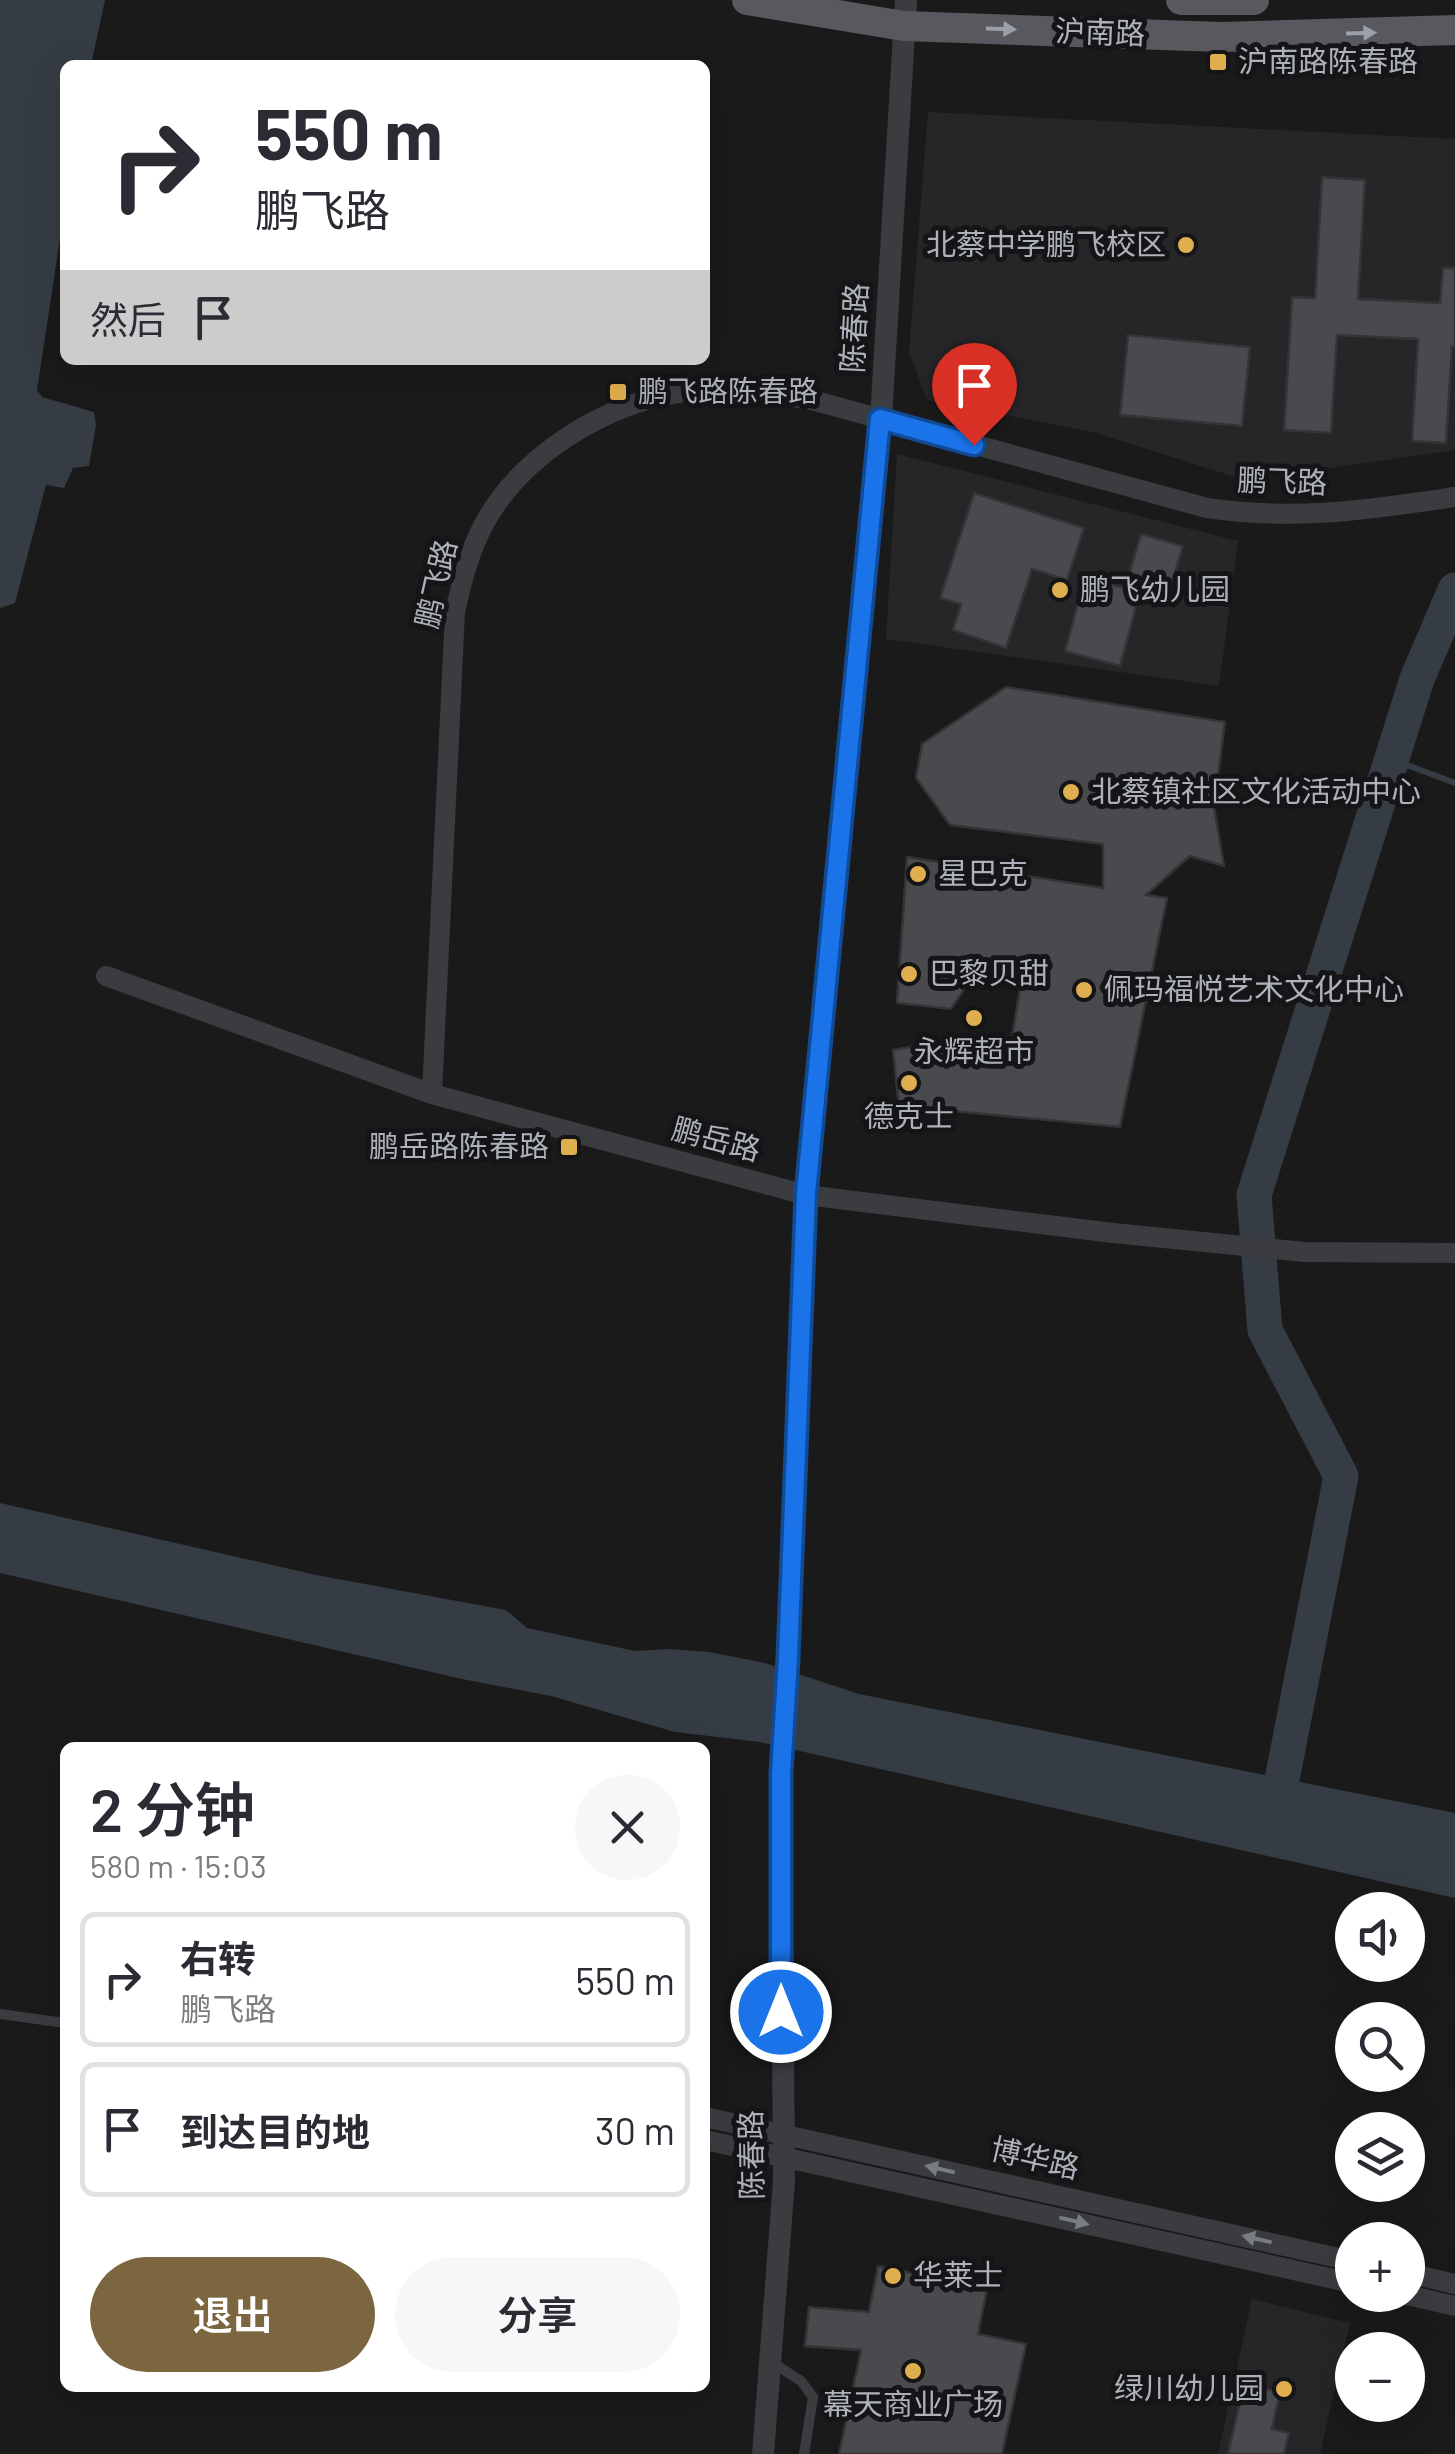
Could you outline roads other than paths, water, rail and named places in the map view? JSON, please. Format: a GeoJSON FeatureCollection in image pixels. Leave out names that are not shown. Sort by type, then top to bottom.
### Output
{"type":"FeatureCollection","features":[{"type":"Feature","properties":{"kind":"main road","name":"沪南路"},"geometry":{"type":"LineString","coordinates":[[747,0],[1220,37],[1455,30]]}},
{"type":"Feature","properties":{"kind":"main road","name":"沪南路"},"geometry":{"type":"LineString","coordinates":[[1181,0],[1254,0]]}},
{"type":"Feature","properties":{"kind":"street","name":"陈春路"},"geometry":{"type":"LineString","coordinates":[[763,2454],[783,2212],[781,1773],[806,1194],[880,419],[905,13]]}},
{"type":"Feature","properties":{"kind":"street","name":"鹏飞路"},"geometry":{"type":"LineString","coordinates":[[432,1094],[455,612],[466,564],[484,522],[513,483],[559,442],[625,407],[685,392],[742,392],[808,398],[1207,508],[1263,516],[1334,514],[1455,498]]}},
{"type":"Feature","properties":{"kind":"street","name":"鹏岳路"},"geometry":{"type":"LineString","coordinates":[[106,976],[432,1094],[806,1194],[1304,1252],[1455,1253]]}},
{"type":"Feature","properties":{"kind":"street","name":"博华路"},"geometry":{"type":"LineString","coordinates":[[710,2119],[782,2145],[1335,2279]]}},
{"type":"Feature","properties":{"kind":"street","name":"博华路"},"geometry":{"type":"LineString","coordinates":[[710,2140],[782,2145],[1335,2258]]}},
{"type":"Feature","properties":{"kind":"street"},"geometry":{"type":"LineString","coordinates":[[1425,2277],[1455,2284]]}},
{"type":"Feature","properties":{"kind":"street"},"geometry":{"type":"LineString","coordinates":[[1425,2299],[1455,2306]]}},
{"type":"Feature","properties":{"kind":"lane"},"geometry":{"type":"LineString","coordinates":[[0,2014],[60,2022]]}},
{"type":"Feature","properties":{"kind":"lane"},"geometry":{"type":"LineString","coordinates":[[770,2362],[801,2381],[813,2397],[804,2454]]}},
{"type":"Feature","properties":{"kind":"waterway"},"geometry":{"type":"LineString","coordinates":[[1273,1826],[1341,1476],[1265,1330],[1254,1195],[1417,679],[1455,590]]}},
{"type":"Feature","properties":{"kind":"waterway"},"geometry":{"type":"LineString","coordinates":[[1391,759],[1455,783]]}},
{"type":"Feature","properties":{"kind":"place","name":"沪南路陈春路"},"geometry":{"type":"Point","coordinates":[1218,62]}},
{"type":"Feature","properties":{"kind":"place","name":"北蔡中学鹏飞校区"},"geometry":{"type":"Point","coordinates":[1186,245]}},
{"type":"Feature","properties":{"kind":"place","name":"鹏飞路陈春路"},"geometry":{"type":"Point","coordinates":[618,392]}},
{"type":"Feature","properties":{"kind":"place","name":"鹏飞幼儿园"},"geometry":{"type":"Point","coordinates":[1060,590]}},
{"type":"Feature","properties":{"kind":"place","name":"北蔡镇社区文化活动中心"},"geometry":{"type":"Point","coordinates":[1071,792]}},
{"type":"Feature","properties":{"kind":"place","name":"星巴克"},"geometry":{"type":"Point","coordinates":[918,874]}},
{"type":"Feature","properties":{"kind":"place","name":"巴黎贝甜"},"geometry":{"type":"Point","coordinates":[909,974]}},
{"type":"Feature","properties":{"kind":"place","name":"佩玛福悦艺术文化中心"},"geometry":{"type":"Point","coordinates":[1084,990]}},
{"type":"Feature","properties":{"kind":"place","name":"永辉超市"},"geometry":{"type":"Point","coordinates":[974,1018]}},
{"type":"Feature","properties":{"kind":"place","name":"德克士"},"geometry":{"type":"Point","coordinates":[909,1083]}},
{"type":"Feature","properties":{"kind":"place","name":"鹏岳路陈春路"},"geometry":{"type":"Point","coordinates":[569,1147]}},
{"type":"Feature","properties":{"kind":"place","name":"华莱士"},"geometry":{"type":"Point","coordinates":[893,2276]}},
{"type":"Feature","properties":{"kind":"place","name":"幕天商业广场"},"geometry":{"type":"Point","coordinates":[913,2371]}},
{"type":"Feature","properties":{"kind":"place","name":"绿川幼儿园"},"geometry":{"type":"Point","coordinates":[1284,2389]}}]}
